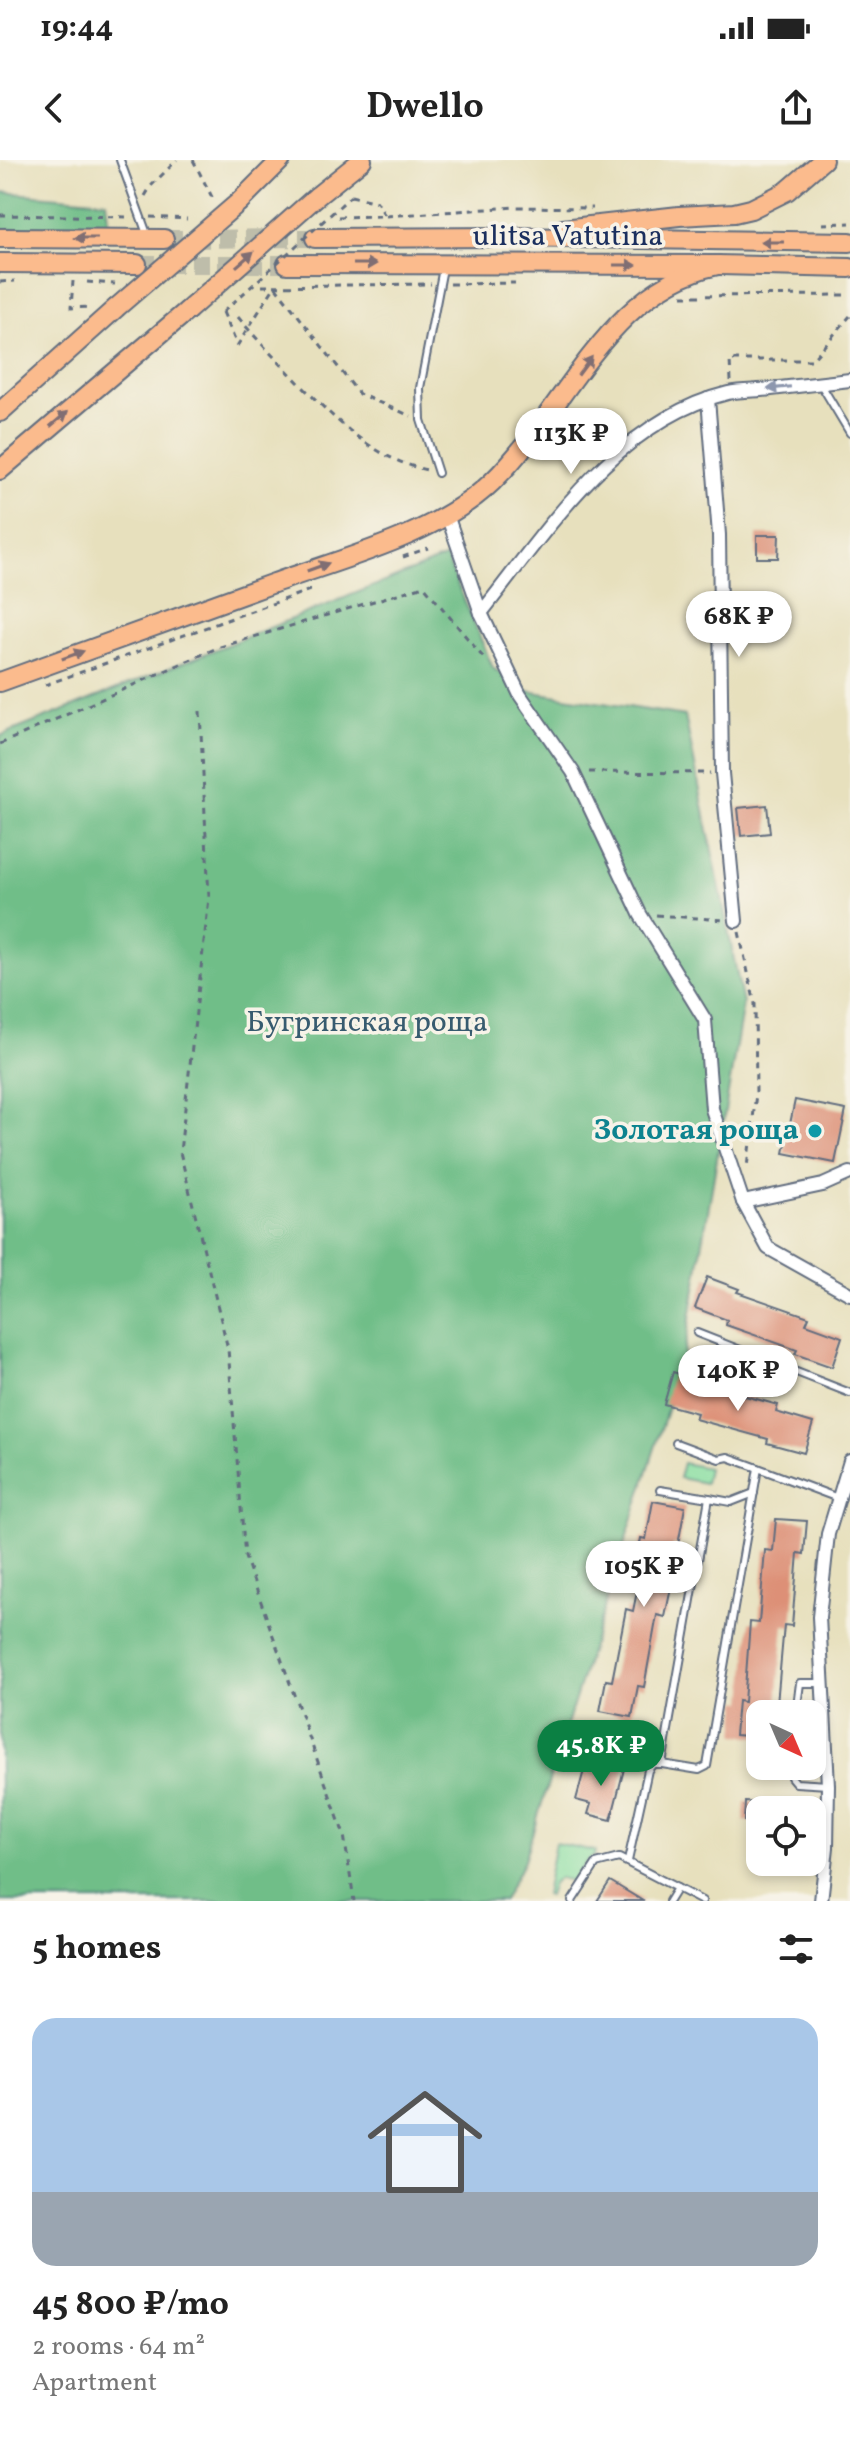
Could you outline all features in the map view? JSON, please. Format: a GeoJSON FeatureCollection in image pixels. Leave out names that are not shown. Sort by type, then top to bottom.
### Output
{"type":"FeatureCollection","features":[{"type":"Feature","properties":{"kind":"main road"},"geometry":{"type":"LineString","coordinates":[[0,412],[239,202],[281,160]]}},
{"type":"Feature","properties":{"kind":"main road"},"geometry":{"type":"LineString","coordinates":[[0,470],[362,160]]}},
{"type":"Feature","properties":{"kind":"main road"},"geometry":{"type":"LineString","coordinates":[[506,237],[605,223],[751,209],[787,191],[823,160]]}},
{"type":"Feature","properties":{"kind":"main road","name":"ulitsa Vatutina"},"geometry":{"type":"LineString","coordinates":[[315,238],[506,237],[850,242]]}},
{"type":"Feature","properties":{"kind":"main road"},"geometry":{"type":"LineString","coordinates":[[0,238],[156,238]]}},
{"type":"Feature","properties":{"kind":"main road"},"geometry":{"type":"LineString","coordinates":[[0,263],[137,264]]}},
{"type":"Feature","properties":{"kind":"main road","name":"ulitsa Vatutina"},"geometry":{"type":"LineString","coordinates":[[287,264],[850,268]]}},
{"type":"Feature","properties":{"kind":"main road"},"geometry":{"type":"LineString","coordinates":[[0,682],[383,544],[447,515],[491,483],[541,425],[625,315],[658,289],[692,270],[718,265]]}},
{"type":"Feature","properties":{"kind":"street"},"geometry":{"type":"LineString","coordinates":[[481,613],[561,515],[610,461],[649,428],[678,410],[731,393],[850,380]]}},
{"type":"Feature","properties":{"kind":"street"},"geometry":{"type":"LineString","coordinates":[[708,399],[719,535],[722,773],[736,921]]}},
{"type":"Feature","properties":{"kind":"street"},"geometry":{"type":"LineString","coordinates":[[447,515],[481,613],[520,695],[573,772],[640,914],[705,1020],[712,1109],[743,1202],[768,1248],[850,1294]]}},
{"type":"Feature","properties":{"kind":"street"},"geometry":{"type":"LineString","coordinates":[[743,1202],[823,1185],[850,1173]]}},
{"type":"Feature","properties":{"kind":"street"},"geometry":{"type":"LineString","coordinates":[[821,1901],[827,1847],[828,1785],[819,1617],[828,1534],[850,1461]]}},
{"type":"Feature","properties":{"kind":"street"},"geometry":{"type":"LineString","coordinates":[[837,1502],[850,1509]]}},
{"type":"Feature","properties":{"kind":"lane"},"geometry":{"type":"LineString","coordinates":[[120,160],[140,217],[156,238]]}},
{"type":"Feature","properties":{"kind":"lane"},"geometry":{"type":"LineString","coordinates":[[438,473],[421,420],[420,388],[444,265]]}},
{"type":"Feature","properties":{"kind":"lane"},"geometry":{"type":"LineString","coordinates":[[820,383],[850,433]]}},
{"type":"Feature","properties":{"kind":"lane"},"geometry":{"type":"LineString","coordinates":[[697,1333],[850,1393]]}},
{"type":"Feature","properties":{"kind":"lane"},"geometry":{"type":"LineString","coordinates":[[676,1443],[719,1459],[728,1457],[837,1502]]}},
{"type":"Feature","properties":{"kind":"lane"},"geometry":{"type":"LineString","coordinates":[[628,1861],[648,1770],[653,1764],[699,1770],[707,1766],[758,1468]]}},
{"type":"Feature","properties":{"kind":"lane"},"geometry":{"type":"LineString","coordinates":[[660,1490],[731,1502],[754,1493]]}},
{"type":"Feature","properties":{"kind":"lane"},"geometry":{"type":"LineString","coordinates":[[662,1764],[709,1498]]}},
{"type":"Feature","properties":{"kind":"lane"},"geometry":{"type":"LineString","coordinates":[[798,1700],[800,1683],[823,1683]]}},
{"type":"Feature","properties":{"kind":"lane"},"geometry":{"type":"LineString","coordinates":[[794,1780],[796,1783],[828,1785]]}},
{"type":"Feature","properties":{"kind":"lane"},"geometry":{"type":"LineString","coordinates":[[572,1901],[596,1864],[614,1858],[628,1861],[702,1901]]}},
{"type":"Feature","properties":{"kind":"lane"},"geometry":{"type":"LineString","coordinates":[[669,1901],[677,1888]]}},
{"type":"Feature","properties":{"kind":"path"},"geometry":{"type":"LineString","coordinates":[[140,217],[143,199],[151,186],[177,160]]}},
{"type":"Feature","properties":{"kind":"path"},"geometry":{"type":"LineString","coordinates":[[193,160],[214,201]]}},
{"type":"Feature","properties":{"kind":"path"},"geometry":{"type":"LineString","coordinates":[[275,286],[237,346],[223,312],[351,196],[377,202],[385,216]]}},
{"type":"Feature","properties":{"kind":"path"},"geometry":{"type":"LineString","coordinates":[[0,215],[187,219]]}},
{"type":"Feature","properties":{"kind":"path"},"geometry":{"type":"LineString","coordinates":[[827,223],[850,223]]}},
{"type":"Feature","properties":{"kind":"path"},"geometry":{"type":"LineString","coordinates":[[73,281],[71,308],[97,307]]}},
{"type":"Feature","properties":{"kind":"path"},"geometry":{"type":"LineString","coordinates":[[262,286],[519,283]]}},
{"type":"Feature","properties":{"kind":"path"},"geometry":{"type":"LineString","coordinates":[[275,286],[359,394],[421,420]]}},
{"type":"Feature","properties":{"kind":"path"},"geometry":{"type":"LineString","coordinates":[[658,289],[669,296],[850,295]]}},
{"type":"Feature","properties":{"kind":"path"},"geometry":{"type":"LineString","coordinates":[[731,393],[730,360],[812,360],[850,316]]}},
{"type":"Feature","properties":{"kind":"path"},"geometry":{"type":"LineString","coordinates":[[238,317],[325,410],[364,444],[408,466],[438,473]]}},
{"type":"Feature","properties":{"kind":"path"},"geometry":{"type":"LineString","coordinates":[[398,558],[428,548]]}},
{"type":"Feature","properties":{"kind":"path"},"geometry":{"type":"LineString","coordinates":[[43,686],[324,585]]}},
{"type":"Feature","properties":{"kind":"path"},"geometry":{"type":"LineString","coordinates":[[0,744],[217,648],[424,586],[493,668],[509,673]]}},
{"type":"Feature","properties":{"kind":"path"},"geometry":{"type":"LineString","coordinates":[[200,711],[209,898],[180,1152],[228,1349],[245,1557],[344,1835],[354,1901]]}},
{"type":"Feature","properties":{"kind":"path"},"geometry":{"type":"LineString","coordinates":[[573,772],[722,773]]}},
{"type":"Feature","properties":{"kind":"path"},"geometry":{"type":"LineString","coordinates":[[640,914],[736,921],[755,1004],[756,1094],[747,1171]]}},
{"type":"Feature","properties":{"kind":"green space"},"geometry":{"type":"Polygon","coordinates":[[[0,192],[106,201],[109,230],[0,229],[0,192]]]}},
{"type":"Feature","properties":{"kind":"green space","name":"Бугринская роща"},"geometry":{"type":"Polygon","coordinates":[[[446,557],[493,668],[527,691],[685,716],[743,1004],[683,1360],[523,1863],[503,1901],[0,1901],[0,736],[446,557]]]}},
{"type":"Feature","properties":{"kind":"green space"},"geometry":{"type":"Polygon","coordinates":[[[683,1463],[708,1468],[705,1483],[679,1478],[683,1463]]]}},
{"type":"Feature","properties":{"kind":"green space"},"geometry":{"type":"Polygon","coordinates":[[[555,1843],[595,1851],[572,1881],[559,1878],[552,1884],[548,1896],[545,1895],[555,1843]]]}},
{"type":"Feature","properties":{"kind":"building"},"geometry":{"type":"Polygon","coordinates":[[[757,535],[779,535],[778,558],[757,558],[757,535]]]}},
{"type":"Feature","properties":{"kind":"building"},"geometry":{"type":"Polygon","coordinates":[[[767,805],[770,833],[741,836],[738,808],[767,805]]]}},
{"type":"Feature","properties":{"kind":"building","name":"Золотая роща"},"geometry":{"type":"Polygon","coordinates":[[[795,1100],[846,1110],[835,1163],[784,1153],[795,1100]]]}},
{"type":"Feature","properties":{"kind":"building"},"geometry":{"type":"Polygon","coordinates":[[[707,1277],[739,1289],[737,1292],[809,1317],[806,1324],[842,1337],[832,1367],[795,1354],[797,1350],[726,1325],[727,1320],[695,1308],[707,1277]]]}},
{"type":"Feature","properties":{"kind":"building"},"geometry":{"type":"Polygon","coordinates":[[[673,1372],[706,1382],[705,1385],[778,1405],[776,1412],[813,1423],[804,1453],[767,1443],[768,1439],[695,1419],[697,1413],[664,1404],[673,1372]]]}},
{"type":"Feature","properties":{"kind":"building"},"geometry":{"type":"Polygon","coordinates":[[[653,1501],[685,1507],[678,1545],[673,1544],[666,1577],[673,1578],[665,1617],[657,1615],[644,1687],[638,1686],[632,1717],[600,1711],[606,1680],[612,1681],[626,1609],[633,1611],[641,1572],[635,1571],[641,1538],[646,1539],[653,1501]]]}},
{"type":"Feature","properties":{"kind":"building"},"geometry":{"type":"Polygon","coordinates":[[[776,1519],[807,1521],[804,1554],[798,1553],[792,1626],[784,1625],[777,1700],[746,1700],[746,1736],[735,1735],[738,1701],[744,1702],[750,1622],[759,1623],[765,1550],[773,1551],[776,1519]]]}},
{"type":"Feature","properties":{"kind":"building"},"geometry":{"type":"Polygon","coordinates":[[[602,1759],[625,1765],[611,1820],[588,1814],[591,1804],[576,1800],[586,1763],[600,1767],[602,1759]]]}},
{"type":"Feature","properties":{"kind":"building"},"geometry":{"type":"Polygon","coordinates":[[[610,1881],[643,1901],[597,1901],[610,1881]]]}},
{"type":"Feature","properties":{"kind":"tunnel"},"geometry":{"type":"LineString","coordinates":[[164,239],[315,238]]}},
{"type":"Feature","properties":{"kind":"tunnel"},"geometry":{"type":"LineString","coordinates":[[137,264],[287,264]]}},
{"type":"Feature","properties":{"kind":"place","name":"Золотая роща"},"geometry":{"type":"Point","coordinates":[815,1131]}}]}
